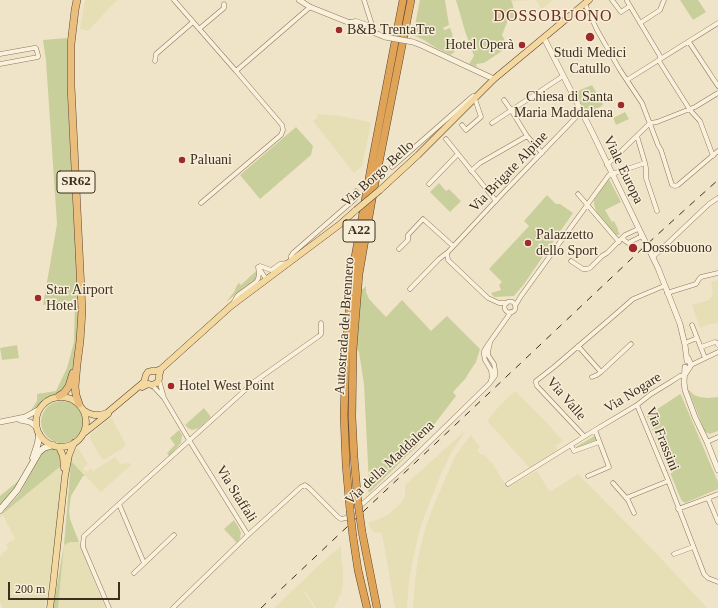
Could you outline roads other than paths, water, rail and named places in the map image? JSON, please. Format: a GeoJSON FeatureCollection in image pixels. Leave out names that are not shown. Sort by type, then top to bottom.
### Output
{"type":"FeatureCollection","features":[{"type":"Feature","properties":{"kind":"highway","name":"SR62"},"geometry":{"type":"LineString","coordinates":[[77,0],[71,44],[71,86],[82,311],[75,387],[76,395],[81,407]]}},
{"type":"Feature","properties":{"kind":"highway","name":"Autostrada del Brennero"},"geometry":{"type":"LineString","coordinates":[[367,608],[358,570],[353,537],[346,465],[344,415],[346,350],[352,274],[370,169],[403,0]]}},
{"type":"Feature","properties":{"kind":"highway","name":"Autostrada del Brennero"},"geometry":{"type":"LineString","coordinates":[[378,608],[369,571],[358,503],[352,417],[354,349],[359,274],[374,188],[411,0]]}},
{"type":"Feature","properties":{"kind":"highway","name":"SR62"},"geometry":{"type":"LineString","coordinates":[[59,396],[69,386],[77,364]]}},
{"type":"Feature","properties":{"kind":"main road","name":"Via Borgo Bello"},"geometry":{"type":"LineString","coordinates":[[74,443],[80,439],[84,433],[144,386],[148,384],[156,384],[159,374],[231,306],[339,225],[380,190],[418,155],[492,81],[587,2]]}},
{"type":"Feature","properties":{"kind":"main road","name":"Via Borgo Bello"},"geometry":{"type":"LineString","coordinates":[[59,396],[70,398],[88,413],[100,415],[107,413],[144,382],[148,372],[151,371],[159,374]]}},
{"type":"Feature","properties":{"kind":"main road"},"geometry":{"type":"LineString","coordinates":[[146,379],[148,383],[152,385]]}},
{"type":"Feature","properties":{"kind":"main road","name":"SR62"},"geometry":{"type":"LineString","coordinates":[[38,410],[47,401],[59,396]]}},
{"type":"Feature","properties":{"kind":"main road","name":"SR62"},"geometry":{"type":"LineString","coordinates":[[81,407],[86,421],[84,433]]}},
{"type":"Feature","properties":{"kind":"main road"},"geometry":{"type":"LineString","coordinates":[[29,469],[38,443],[36,416],[38,410]]}},
{"type":"Feature","properties":{"kind":"main road"},"geometry":{"type":"LineString","coordinates":[[38,431],[43,439],[47,443],[56,446],[63,456],[65,476]]}},
{"type":"Feature","properties":{"kind":"main road"},"geometry":{"type":"LineString","coordinates":[[0,510],[17,490],[39,452],[44,448],[74,443]]}},
{"type":"Feature","properties":{"kind":"main road"},"geometry":{"type":"LineString","coordinates":[[50,608],[54,585],[65,476],[69,455],[74,443]]}},
{"type":"Feature","properties":{"kind":"street"},"geometry":{"type":"LineString","coordinates":[[174,0],[283,127],[282,132],[275,141],[201,203]]}},
{"type":"Feature","properties":{"kind":"street"},"geometry":{"type":"LineString","coordinates":[[299,0],[310,7],[374,33],[385,37],[413,42],[423,46],[492,81]]}},
{"type":"Feature","properties":{"kind":"street"},"geometry":{"type":"LineString","coordinates":[[350,22],[356,21],[371,26],[372,25],[364,0]]}},
{"type":"Feature","properties":{"kind":"street"},"geometry":{"type":"LineString","coordinates":[[612,0],[621,12],[630,6]]}},
{"type":"Feature","properties":{"kind":"street"},"geometry":{"type":"LineString","coordinates":[[640,23],[660,10],[664,0]]}},
{"type":"Feature","properties":{"kind":"street"},"geometry":{"type":"LineString","coordinates":[[587,2],[596,30],[642,103],[661,150],[672,185],[678,185],[718,151]]}},
{"type":"Feature","properties":{"kind":"street"},"geometry":{"type":"LineString","coordinates":[[627,2],[660,56],[659,61],[690,110],[700,121],[713,156]]}},
{"type":"Feature","properties":{"kind":"street"},"geometry":{"type":"LineString","coordinates":[[199,29],[224,8],[224,4]]}},
{"type":"Feature","properties":{"kind":"street"},"geometry":{"type":"LineString","coordinates":[[236,71],[310,7]]}},
{"type":"Feature","properties":{"kind":"street"},"geometry":{"type":"LineString","coordinates":[[155,61],[156,54],[193,22]]}},
{"type":"Feature","properties":{"kind":"street"},"geometry":{"type":"LineString","coordinates":[[627,80],[718,23]]}},
{"type":"Feature","properties":{"kind":"street","name":"Viale Europa"},"geometry":{"type":"LineString","coordinates":[[544,38],[652,257],[680,324],[688,363],[684,375],[686,390],[695,417],[718,470]]}},
{"type":"Feature","properties":{"kind":"street"},"geometry":{"type":"LineString","coordinates":[[689,42],[718,86]]}},
{"type":"Feature","properties":{"kind":"street"},"geometry":{"type":"LineString","coordinates":[[0,54],[36,48],[38,57],[0,64]]}},
{"type":"Feature","properties":{"kind":"street"},"geometry":{"type":"LineString","coordinates":[[492,122],[564,76]]}},
{"type":"Feature","properties":{"kind":"street"},"geometry":{"type":"LineString","coordinates":[[607,165],[650,123],[657,122],[690,110],[718,93]]}},
{"type":"Feature","properties":{"kind":"street","name":"Via Borgo Bello"},"geometry":{"type":"LineString","coordinates":[[392,167],[473,96],[475,98]]}},
{"type":"Feature","properties":{"kind":"street"},"geometry":{"type":"LineString","coordinates":[[462,125],[466,130],[481,117],[475,98]]}},
{"type":"Feature","properties":{"kind":"street"},"geometry":{"type":"LineString","coordinates":[[504,100],[527,136],[542,153]]}},
{"type":"Feature","properties":{"kind":"street","name":"Via Brigate Alpine"},"geometry":{"type":"LineString","coordinates":[[410,289],[439,259],[448,252],[578,115],[582,113]]}},
{"type":"Feature","properties":{"kind":"street"},"geometry":{"type":"LineString","coordinates":[[471,171],[480,163],[527,136]]}},
{"type":"Feature","properties":{"kind":"street"},"geometry":{"type":"LineString","coordinates":[[637,136],[645,162],[646,178],[657,211]]}},
{"type":"Feature","properties":{"kind":"street"},"geometry":{"type":"LineString","coordinates":[[446,139],[496,201]]}},
{"type":"Feature","properties":{"kind":"street"},"geometry":{"type":"LineString","coordinates":[[429,184],[458,154]]}},
{"type":"Feature","properties":{"kind":"street"},"geometry":{"type":"LineString","coordinates":[[612,174],[645,162]]}},
{"type":"Feature","properties":{"kind":"street","name":"Via della Maddalena"},"geometry":{"type":"LineString","coordinates":[[304,485],[310,488],[335,515],[341,519],[346,518],[407,464],[489,384],[492,374],[490,366],[485,360],[484,351],[504,320],[511,312],[514,311],[520,298],[587,205],[609,175],[612,174]]}},
{"type":"Feature","properties":{"kind":"street","name":"Via Borgo Bello"},"geometry":{"type":"LineString","coordinates":[[231,306],[238,295],[256,282],[259,274],[259,266],[271,270],[280,264],[290,262],[293,252],[355,199],[356,191]]}},
{"type":"Feature","properties":{"kind":"street"},"geometry":{"type":"LineString","coordinates":[[578,194],[619,242]]}},
{"type":"Feature","properties":{"kind":"street"},"geometry":{"type":"LineString","coordinates":[[652,257],[709,204],[718,198]]}},
{"type":"Feature","properties":{"kind":"street"},"geometry":{"type":"LineString","coordinates":[[399,249],[408,240],[408,235],[423,219],[453,246]]}},
{"type":"Feature","properties":{"kind":"street"},"geometry":{"type":"LineString","coordinates":[[571,261],[579,267],[587,269],[590,268],[625,235],[638,229]]}},
{"type":"Feature","properties":{"kind":"street"},"geometry":{"type":"LineString","coordinates":[[625,235],[624,240],[628,244],[642,236]]}},
{"type":"Feature","properties":{"kind":"street"},"geometry":{"type":"LineString","coordinates":[[448,252],[447,256],[450,263],[488,298],[511,312]]}},
{"type":"Feature","properties":{"kind":"street"},"geometry":{"type":"LineString","coordinates":[[259,266],[268,278]]}},
{"type":"Feature","properties":{"kind":"street"},"geometry":{"type":"LineString","coordinates":[[667,294],[696,284],[701,277],[718,273]]}},
{"type":"Feature","properties":{"kind":"street","name":"Via Valle"},"geometry":{"type":"LineString","coordinates":[[584,436],[537,386],[537,380],[551,370],[633,299],[664,286]]}},
{"type":"Feature","properties":{"kind":"street","name":"Via della Maddalena"},"geometry":{"type":"LineString","coordinates":[[504,320],[507,303],[520,298]]}},
{"type":"Feature","properties":{"kind":"street"},"geometry":{"type":"LineString","coordinates":[[512,302],[515,306]]}},
{"type":"Feature","properties":{"kind":"street"},"geometry":{"type":"LineString","coordinates":[[500,304],[507,303]]}},
{"type":"Feature","properties":{"kind":"street"},"geometry":{"type":"LineString","coordinates":[[109,608],[84,550],[84,536],[254,382],[319,336],[321,323]]}},
{"type":"Feature","properties":{"kind":"street"},"geometry":{"type":"LineString","coordinates":[[692,325],[705,358]]}},
{"type":"Feature","properties":{"kind":"street"},"geometry":{"type":"LineString","coordinates":[[685,343],[697,338]]}},
{"type":"Feature","properties":{"kind":"street"},"geometry":{"type":"LineString","coordinates":[[701,347],[715,342],[718,345]]}},
{"type":"Feature","properties":{"kind":"street"},"geometry":{"type":"LineString","coordinates":[[592,377],[601,372],[632,344]]}},
{"type":"Feature","properties":{"kind":"street"},"geometry":{"type":"LineString","coordinates":[[578,346],[601,372]]}},
{"type":"Feature","properties":{"kind":"street"},"geometry":{"type":"LineString","coordinates":[[688,363],[718,352]]}},
{"type":"Feature","properties":{"kind":"street","name":"Via Staffali"},"geometry":{"type":"LineString","coordinates":[[159,374],[164,398]]}},
{"type":"Feature","properties":{"kind":"street","name":"Via Nogare"},"geometry":{"type":"LineString","coordinates":[[508,484],[584,436],[637,405],[651,394],[680,376],[684,375]]}},
{"type":"Feature","properties":{"kind":"street","name":"Via Staffali"},"geometry":{"type":"LineString","coordinates":[[152,385],[164,398],[248,536],[304,485]]}},
{"type":"Feature","properties":{"kind":"street","name":"Via Frassini"},"geometry":{"type":"LineString","coordinates":[[637,405],[704,574],[708,578],[718,582]]}},
{"type":"Feature","properties":{"kind":"street"},"geometry":{"type":"LineString","coordinates":[[0,422],[25,417],[38,410]]}},
{"type":"Feature","properties":{"kind":"street"},"geometry":{"type":"LineString","coordinates":[[9,420],[25,420],[34,424],[38,431]]}},
{"type":"Feature","properties":{"kind":"street","name":"Via Nogare"},"geometry":{"type":"LineString","coordinates":[[588,476],[609,467],[595,430]]}},
{"type":"Feature","properties":{"kind":"street"},"geometry":{"type":"LineString","coordinates":[[707,442],[718,437]]}},
{"type":"Feature","properties":{"kind":"street"},"geometry":{"type":"LineString","coordinates":[[571,445],[574,451],[599,442]]}},
{"type":"Feature","properties":{"kind":"street","name":"Via Frassini"},"geometry":{"type":"LineString","coordinates":[[626,498],[668,480]]}},
{"type":"Feature","properties":{"kind":"street"},"geometry":{"type":"LineString","coordinates":[[613,483],[628,500],[634,513]]}},
{"type":"Feature","properties":{"kind":"street"},"geometry":{"type":"LineString","coordinates":[[678,508],[718,494]]}},
{"type":"Feature","properties":{"kind":"street"},"geometry":{"type":"LineString","coordinates":[[708,498],[718,522]]}},
{"type":"Feature","properties":{"kind":"street"},"geometry":{"type":"LineString","coordinates":[[119,504],[144,563]]}},
{"type":"Feature","properties":{"kind":"street"},"geometry":{"type":"LineString","coordinates":[[134,573],[174,535]]}},
{"type":"Feature","properties":{"kind":"street"},"geometry":{"type":"LineString","coordinates":[[173,608],[248,536]]}},
{"type":"Feature","properties":{"kind":"street"},"geometry":{"type":"LineString","coordinates":[[674,554],[693,547]]}},
{"type":"Feature","properties":{"kind":"railway"},"geometry":{"type":"LineString","coordinates":[[261,608],[645,246],[718,180]]}},
{"type":"Feature","properties":{"kind":"place","name":"B&B TrentaTre"},"geometry":{"type":"Point","coordinates":[339,30]}},
{"type":"Feature","properties":{"kind":"place","name":"Studi Medici Catullo"},"geometry":{"type":"Point","coordinates":[590,37]}},
{"type":"Feature","properties":{"kind":"place","name":"Hotel Operà"},"geometry":{"type":"Point","coordinates":[522,45]}},
{"type":"Feature","properties":{"kind":"place","name":"Chiesa di Santa Maria Maddalena"},"geometry":{"type":"Point","coordinates":[621,105]}},
{"type":"Feature","properties":{"kind":"place","name":"Paluani"},"geometry":{"type":"Point","coordinates":[182,160]}},
{"type":"Feature","properties":{"kind":"place","name":"Palazzetto dello Sport"},"geometry":{"type":"Point","coordinates":[528,243]}},
{"type":"Feature","properties":{"kind":"place","name":"Dossobuono"},"geometry":{"type":"Point","coordinates":[633,248]}},
{"type":"Feature","properties":{"kind":"place","name":"Star Airport Hotel"},"geometry":{"type":"Point","coordinates":[38,298]}},
{"type":"Feature","properties":{"kind":"place","name":"Hotel West Point"},"geometry":{"type":"Point","coordinates":[171,386]}},
{"type":"Feature","properties":{"kind":"district","name":"DOSSOBUONO"},"geometry":{"type":"Point","coordinates":[553,17]}}]}
